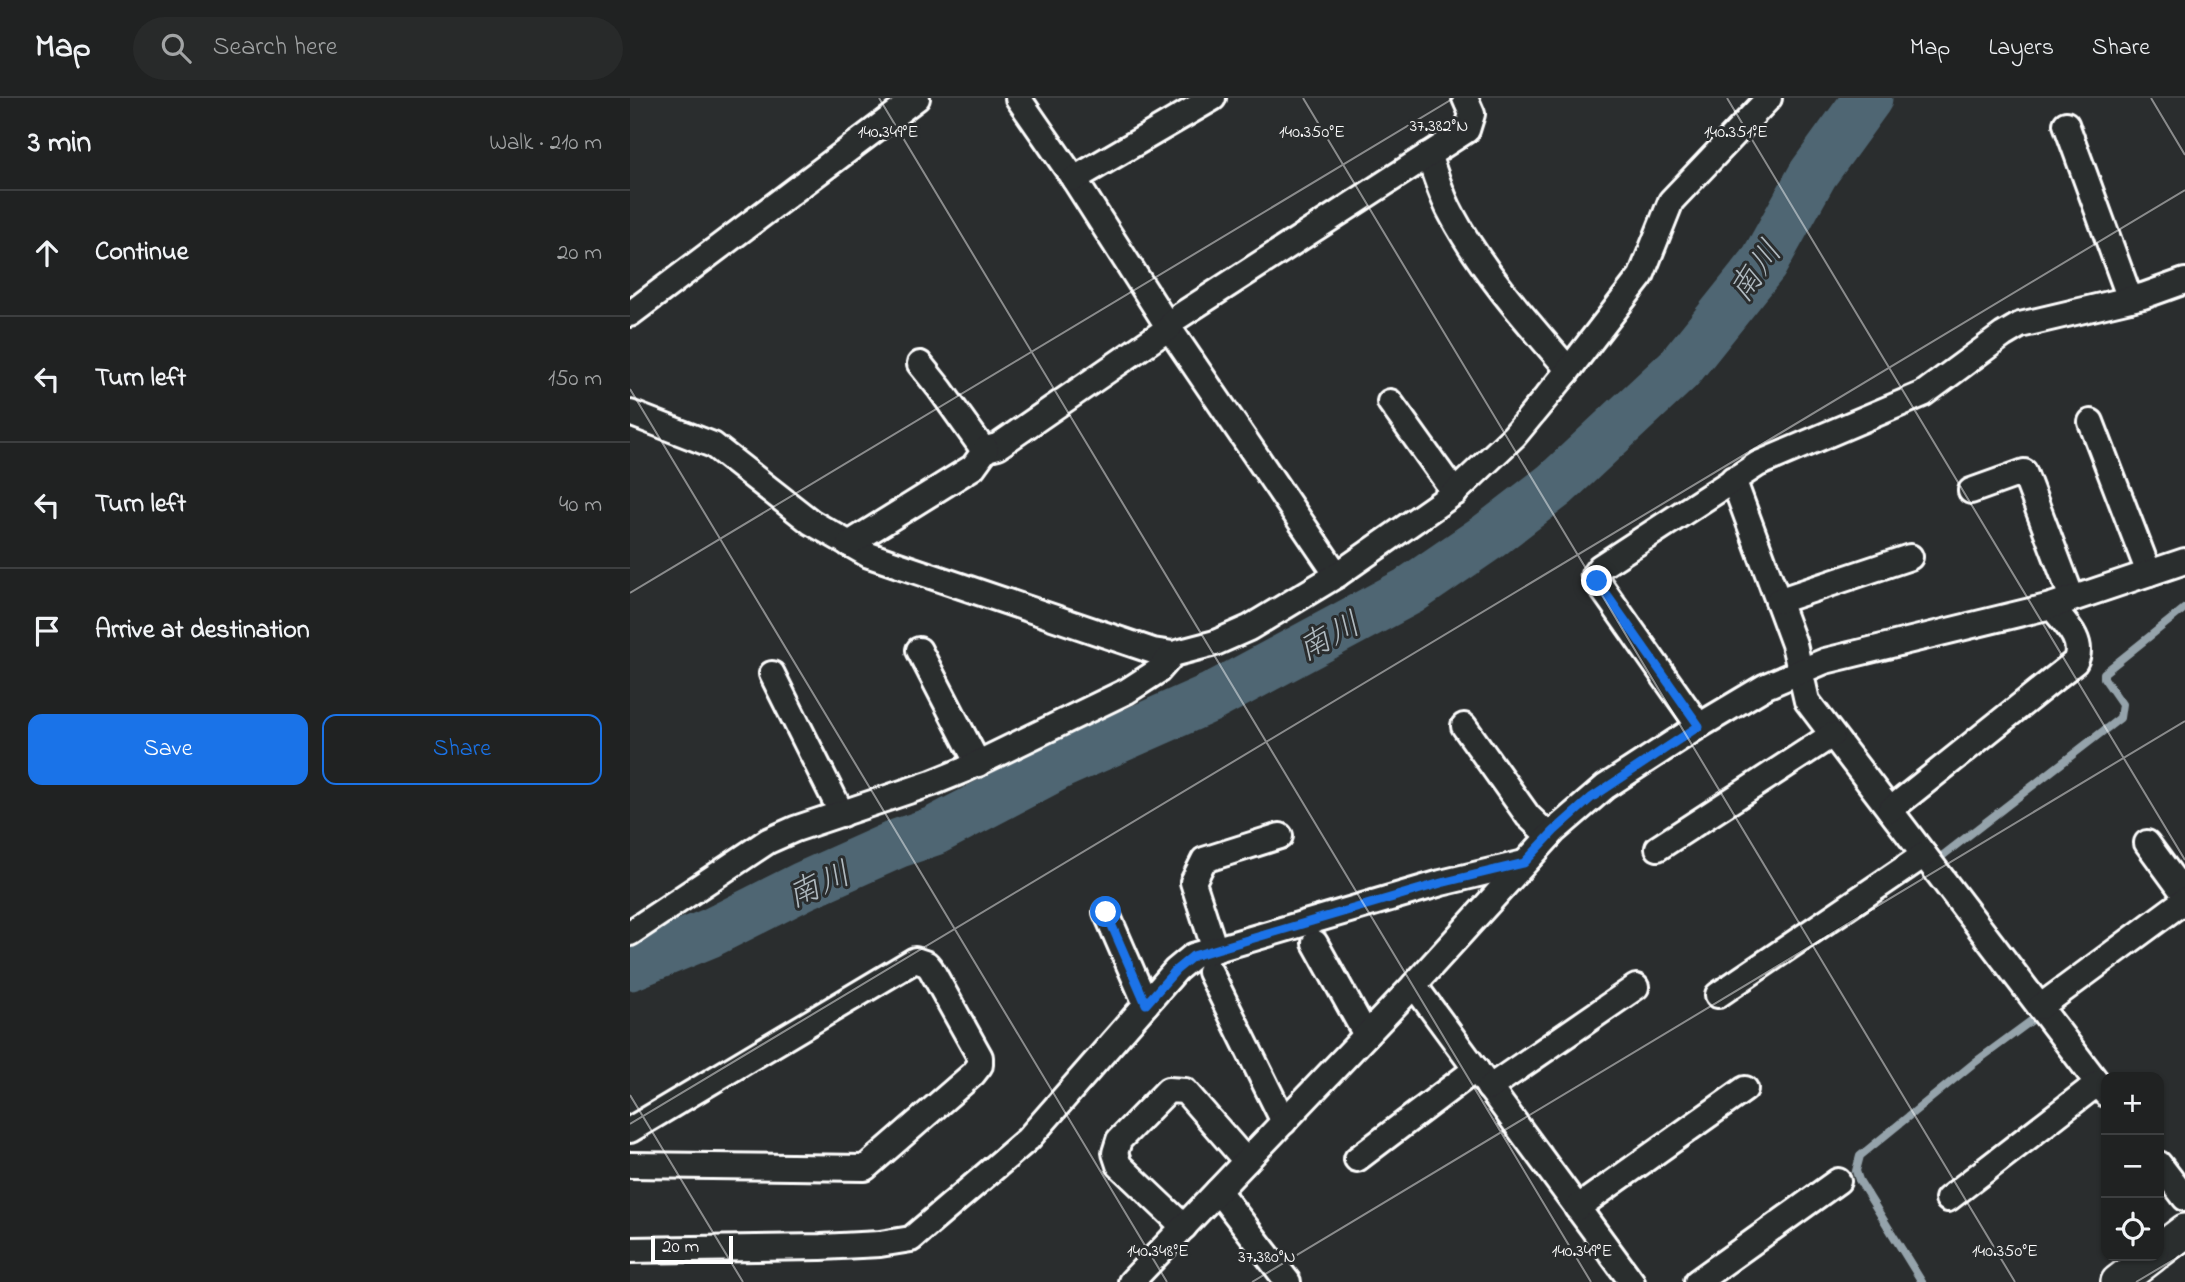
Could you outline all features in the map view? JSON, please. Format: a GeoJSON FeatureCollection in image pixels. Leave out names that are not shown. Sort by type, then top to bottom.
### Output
{"type":"FeatureCollection","features":[{"type":"Feature","properties":{"kind":"street"},"geometry":{"type":"LineString","coordinates":[[630,314],[917,98]]}},
{"type":"Feature","properties":{"kind":"street"},"geometry":{"type":"LineString","coordinates":[[1018,98],[1074,179],[1169,328],[1337,575]]}},
{"type":"Feature","properties":{"kind":"street"},"geometry":{"type":"LineString","coordinates":[[1074,179],[1213,98]]}},
{"type":"Feature","properties":{"kind":"street"},"geometry":{"type":"LineString","coordinates":[[849,544],[973,467],[986,449],[998,446],[1169,328],[1175,319],[1467,130],[1472,114],[1465,98]]}},
{"type":"Feature","properties":{"kind":"street"},"geometry":{"type":"LineString","coordinates":[[630,413],[713,445],[811,522],[869,555],[1153,651],[1173,654],[1231,637],[1337,575],[1455,493],[1514,436],[1641,276],[1671,201],[1769,98]]}},
{"type":"Feature","properties":{"kind":"street"},"geometry":{"type":"LineString","coordinates":[[2066,124],[2130,299]]}},
{"type":"Feature","properties":{"kind":"street"},"geometry":{"type":"LineString","coordinates":[[1427,155],[1449,209],[1475,251],[1507,298],[1562,362],[1567,372]]}},
{"type":"Feature","properties":{"kind":"street"},"geometry":{"type":"LineString","coordinates":[[1699,726],[1597,581],[1594,575],[1600,567],[1758,464],[1923,394],[2020,325],[2130,299],[2185,281]]}},
{"type":"Feature","properties":{"kind":"street"},"geometry":{"type":"LineString","coordinates":[[920,364],[975,440],[986,449]]}},
{"type":"Feature","properties":{"kind":"street"},"geometry":{"type":"LineString","coordinates":[[1390,402],[1455,493]]}},
{"type":"Feature","properties":{"kind":"street"},"geometry":{"type":"LineString","coordinates":[[2091,422],[2149,573]]}},
{"type":"Feature","properties":{"kind":"street"},"geometry":{"type":"LineString","coordinates":[[1890,810],[2075,662],[2080,653],[2078,641],[2062,602],[2024,472],[1971,491]]}},
{"type":"Feature","properties":{"kind":"street"},"geometry":{"type":"LineString","coordinates":[[1733,479],[1794,644],[1807,701],[2101,1087]]}},
{"type":"Feature","properties":{"kind":"street"},"geometry":{"type":"LineString","coordinates":[[1778,601],[1910,557]]}},
{"type":"Feature","properties":{"kind":"street"},"geometry":{"type":"LineString","coordinates":[[1131,1282],[1414,985],[1549,836],[1591,798],[1699,726],[1766,687],[1825,661],[2062,602],[2185,561]]}},
{"type":"Feature","properties":{"kind":"street"},"geometry":{"type":"LineString","coordinates":[[919,650],[978,764]]}},
{"type":"Feature","properties":{"kind":"street"},"geometry":{"type":"LineString","coordinates":[[630,933],[768,841],[978,764],[1127,691],[1158,671],[1173,654]]}},
{"type":"Feature","properties":{"kind":"street"},"geometry":{"type":"LineString","coordinates":[[772,674],[842,814]]}},
{"type":"Feature","properties":{"kind":"street"},"geometry":{"type":"LineString","coordinates":[[1464,726],[1528,816],[1549,836]]}},
{"type":"Feature","properties":{"kind":"street"},"geometry":{"type":"LineString","coordinates":[[1658,848],[1832,735]]}},
{"type":"Feature","properties":{"kind":"street"},"geometry":{"type":"LineString","coordinates":[[1280,836],[1204,860],[1193,882],[1213,961],[1284,1122]]}},
{"type":"Feature","properties":{"kind":"street"},"geometry":{"type":"LineString","coordinates":[[2040,1007],[2185,897],[2147,843]]}},
{"type":"Feature","properties":{"kind":"street"},"geometry":{"type":"LineString","coordinates":[[1718,995],[1924,855]]}},
{"type":"Feature","properties":{"kind":"street"},"geometry":{"type":"LineString","coordinates":[[630,1250],[821,1247],[880,1244],[911,1239],[1028,1139],[1176,970],[1193,956],[1213,961],[1441,883],[1524,863]]}},
{"type":"Feature","properties":{"kind":"street"},"geometry":{"type":"LineString","coordinates":[[1106,912],[1146,1004]]}},
{"type":"Feature","properties":{"kind":"street"},"geometry":{"type":"LineString","coordinates":[[1315,943],[1366,1035]]}},
{"type":"Feature","properties":{"kind":"street"},"geometry":{"type":"LineString","coordinates":[[630,1130],[915,960],[927,964],[931,969],[980,1057],[980,1065],[973,1074],[865,1168],[630,1165]]}},
{"type":"Feature","properties":{"kind":"street"},"geometry":{"type":"LineString","coordinates":[[1414,985],[1632,1282]]}},
{"type":"Feature","properties":{"kind":"street"},"geometry":{"type":"LineString","coordinates":[[1357,1159],[1482,1078],[1636,987]]}},
{"type":"Feature","properties":{"kind":"street"},"geometry":{"type":"LineString","coordinates":[[1577,1208],[1745,1089]]}},
{"type":"Feature","properties":{"kind":"street"},"geometry":{"type":"LineString","coordinates":[[1948,1199],[2101,1089]]}},
{"type":"Feature","properties":{"kind":"street"},"geometry":{"type":"LineString","coordinates":[[1184,1227],[1119,1165],[1115,1153],[1119,1140],[1168,1090],[1185,1091],[1246,1161]]}},
{"type":"Feature","properties":{"kind":"street"},"geometry":{"type":"LineString","coordinates":[[2164,1171],[2185,1198]]}},
{"type":"Feature","properties":{"kind":"street"},"geometry":{"type":"LineString","coordinates":[[1697,1282],[1838,1181]]}},
{"type":"Feature","properties":{"kind":"street"},"geometry":{"type":"LineString","coordinates":[[1219,1191],[1288,1282]]}},
{"type":"Feature","properties":{"kind":"street"},"geometry":{"type":"LineString","coordinates":[[2164,1247],[2185,1231]]}},
{"type":"Feature","properties":{"kind":"street"},"geometry":{"type":"LineString","coordinates":[[2118,1282],[2145,1261]]}},
{"type":"Feature","properties":{"kind":"waterway","name":"南川"},"geometry":{"type":"LineString","coordinates":[[630,966],[710,933],[803,886],[899,843],[934,831],[1061,764],[1210,698],[1409,591],[1489,536],[1555,485],[1679,369],[1763,264],[1813,174],[1868,98]]}},
{"type":"Feature","properties":{"kind":"waterway"},"geometry":{"type":"LineString","coordinates":[[1933,863],[2120,718],[2122,704],[2104,678],[2104,673],[2185,608]]}},
{"type":"Feature","properties":{"kind":"waterway"},"geometry":{"type":"LineString","coordinates":[[1922,1282],[1859,1180],[1856,1171],[1860,1156],[1974,1063],[2035,1018],[2030,1012]]}},
{"type":"Feature","properties":{"kind":"route"},"geometry":{"type":"LineString","coordinates":[[1106,912],[1146,1004],[1176,970],[1193,956],[1441,883],[1524,863],[1591,798],[1699,726],[1597,581]]}}]}
